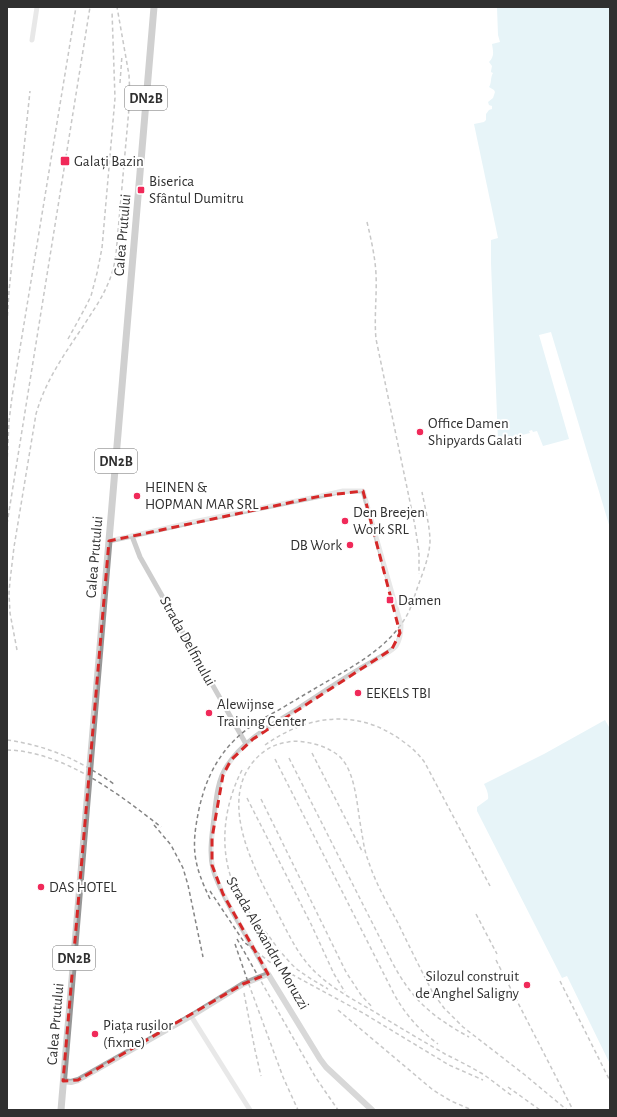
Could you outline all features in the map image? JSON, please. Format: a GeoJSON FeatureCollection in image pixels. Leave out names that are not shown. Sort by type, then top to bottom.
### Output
{"type":"FeatureCollection","features":[{"type":"Feature","properties":{"kind":"highway","name":"Calea Prutului"},"geometry":{"type":"LineString","coordinates":[[61,1110],[154,7]]}},
{"type":"Feature","properties":{"kind":"main road"},"geometry":{"type":"LineString","coordinates":[[63,1081],[71,1082],[78,1080],[191,1016],[243,984],[268,974]]}},
{"type":"Feature","properties":{"kind":"main road","name":"Strada Alexandru Moruzzi"},"geometry":{"type":"LineString","coordinates":[[268,974],[323,1063],[372,1110]]}},
{"type":"Feature","properties":{"kind":"street"},"geometry":{"type":"LineString","coordinates":[[32,40],[37,7]]}},
{"type":"Feature","properties":{"kind":"street","name":"Strada Alexandru Moruzzi"},"geometry":{"type":"LineString","coordinates":[[132,536],[343,491],[363,491],[401,625],[400,637],[396,646],[274,723],[246,744],[226,767],[218,793],[212,838],[212,860],[216,878],[223,894],[268,974]]}},
{"type":"Feature","properties":{"kind":"street"},"geometry":{"type":"LineString","coordinates":[[109,541],[132,536]]}},
{"type":"Feature","properties":{"kind":"street","name":"Strada Delfinului"},"geometry":{"type":"LineString","coordinates":[[132,536],[140,557],[246,744]]}},
{"type":"Feature","properties":{"kind":"street"},"geometry":{"type":"LineString","coordinates":[[191,1016],[250,1110]]}},
{"type":"Feature","properties":{"kind":"highlighted area"},"geometry":{"type":"Polygon","coordinates":[[[363,491],[400,633],[392,649],[253,739],[231,760],[223,775],[212,838],[212,865],[223,894],[268,974],[243,984],[78,1080],[63,1081],[109,541],[321,496],[363,491]]]}},
{"type":"Feature","properties":{"kind":"water"},"geometry":{"type":"Polygon","coordinates":[[[497,7],[610,7],[610,528],[551,332],[539,335],[569,439],[543,446],[537,431],[533,432],[532,430],[529,431],[530,433],[498,441],[491,240],[498,238],[474,124],[484,122],[486,120],[486,114],[492,109],[492,106],[489,105],[488,102],[493,98],[495,92],[489,87],[493,73],[491,72],[492,66],[489,62],[493,56],[492,44],[500,42],[498,35],[497,7]]]}},
{"type":"Feature","properties":{"kind":"water"},"geometry":{"type":"Polygon","coordinates":[[[605,720],[610,727],[610,1064],[567,976],[562,978],[477,811],[477,807],[488,799],[488,793],[484,784],[544,754],[605,720]]]}},
{"type":"Feature","properties":{"kind":"railway"},"geometry":{"type":"LineString","coordinates":[[7,464],[9,421],[12,397],[76,7]]}},
{"type":"Feature","properties":{"kind":"railway"},"geometry":{"type":"LineString","coordinates":[[7,524],[90,7]]}},
{"type":"Feature","properties":{"kind":"railway"},"geometry":{"type":"LineString","coordinates":[[17,650],[10,613],[9,593],[14,547],[36,414],[44,391],[55,370],[104,293],[111,275],[116,254],[130,97],[129,75],[117,7]]}},
{"type":"Feature","properties":{"kind":"railway"},"geometry":{"type":"LineString","coordinates":[[68,339],[91,296],[102,248],[115,98],[112,11]]}},
{"type":"Feature","properties":{"kind":"railway"},"geometry":{"type":"LineString","coordinates":[[120,83],[122,55]]}},
{"type":"Feature","properties":{"kind":"railway"},"geometry":{"type":"LineString","coordinates":[[7,323],[30,91]]}},
{"type":"Feature","properties":{"kind":"railway"},"geometry":{"type":"LineString","coordinates":[[367,222],[373,248],[375,267],[376,339],[415,526],[419,552],[419,574]]}},
{"type":"Feature","properties":{"kind":"railway"},"geometry":{"type":"LineString","coordinates":[[210,899],[197,865],[194,845],[196,823],[202,797],[215,765],[229,746],[250,727],[358,663],[375,651],[398,629],[410,608],[424,570],[428,554],[430,542],[429,530],[422,492]]}},
{"type":"Feature","properties":{"kind":"railway"},"geometry":{"type":"LineString","coordinates":[[265,745],[298,727],[332,719],[367,723],[384,730],[401,740],[408,745],[425,763],[490,886]]}},
{"type":"Feature","properties":{"kind":"railway"},"geometry":{"type":"LineString","coordinates":[[7,740],[37,746],[63,755],[101,775],[114,784]]}},
{"type":"Feature","properties":{"kind":"railway"},"geometry":{"type":"LineString","coordinates":[[511,1095],[489,1078],[468,1065],[445,1054],[347,996],[328,983],[303,958],[288,934],[258,874],[243,836],[239,816],[239,797],[243,778],[253,762],[264,751],[273,746],[294,741],[316,744],[330,750],[341,758],[346,765],[353,782],[365,848],[374,876],[433,993],[444,1008],[463,1027],[567,1110]]}},
{"type":"Feature","properties":{"kind":"railway"},"geometry":{"type":"LineString","coordinates":[[7,750],[28,752],[69,766],[109,788],[161,827]]}},
{"type":"Feature","properties":{"kind":"railway"},"geometry":{"type":"LineString","coordinates":[[312,753],[363,853]]}},
{"type":"Feature","properties":{"kind":"railway"},"geometry":{"type":"LineString","coordinates":[[289,758],[391,960],[406,986],[433,1014],[469,1037]]}},
{"type":"Feature","properties":{"kind":"railway"},"geometry":{"type":"LineString","coordinates":[[275,759],[394,994],[413,1021],[438,1044]]}},
{"type":"Feature","properties":{"kind":"railway"},"geometry":{"type":"LineString","coordinates":[[242,770],[231,799],[225,830],[225,845],[230,875],[236,890],[250,914],[282,953],[301,973],[328,989]]}},
{"type":"Feature","properties":{"kind":"railway"},"geometry":{"type":"LineString","coordinates":[[247,798],[311,924],[334,974],[345,992]]}},
{"type":"Feature","properties":{"kind":"railway"},"geometry":{"type":"LineString","coordinates":[[261,799],[346,972],[361,995],[373,1008]]}},
{"type":"Feature","properties":{"kind":"railway"},"geometry":{"type":"LineString","coordinates":[[154,825],[171,845],[183,868],[203,957]]}},
{"type":"Feature","properties":{"kind":"railway"},"geometry":{"type":"LineString","coordinates":[[210,891],[244,942],[271,963],[363,1013],[449,1065],[483,1080]]}},
{"type":"Feature","properties":{"kind":"railway"},"geometry":{"type":"LineString","coordinates":[[476,914],[497,954]]}},
{"type":"Feature","properties":{"kind":"railway"},"geometry":{"type":"LineString","coordinates":[[237,939],[316,1078],[338,1110]]}},
{"type":"Feature","properties":{"kind":"railway"},"geometry":{"type":"LineString","coordinates":[[235,944],[283,1077],[298,1110]]}},
{"type":"Feature","properties":{"kind":"railway"},"geometry":{"type":"LineString","coordinates":[[496,960],[573,1110]]}},
{"type":"Feature","properties":{"kind":"railway"},"geometry":{"type":"LineString","coordinates":[[560,981],[610,1081]]}},
{"type":"Feature","properties":{"kind":"railway"},"geometry":{"type":"LineString","coordinates":[[244,993],[261,1076]]}},
{"type":"Feature","properties":{"kind":"railway"},"geometry":{"type":"LineString","coordinates":[[338,1010],[433,1090],[451,1101],[472,1110]]}},
{"type":"Feature","properties":{"kind":"railway"},"geometry":{"type":"LineString","coordinates":[[508,1087],[540,1110]]}},
{"type":"Feature","properties":{"kind":"place","name":"Galați Bazin"},"geometry":{"type":"Point","coordinates":[65,161]}},
{"type":"Feature","properties":{"kind":"place","name":"Biserica Sfântul Dumitru"},"geometry":{"type":"Point","coordinates":[141,190]}},
{"type":"Feature","properties":{"kind":"place","name":"Office Damen Shipyards Galati"},"geometry":{"type":"Point","coordinates":[420,432]}},
{"type":"Feature","properties":{"kind":"place","name":"HEINEN & HOPMAN MAR SRL"},"geometry":{"type":"Point","coordinates":[137,496]}},
{"type":"Feature","properties":{"kind":"place","name":"Den Breejen Work SRL"},"geometry":{"type":"Point","coordinates":[345,521]}},
{"type":"Feature","properties":{"kind":"place","name":"DB Work"},"geometry":{"type":"Point","coordinates":[350,545]}},
{"type":"Feature","properties":{"kind":"place","name":"Damen"},"geometry":{"type":"Point","coordinates":[390,600]}},
{"type":"Feature","properties":{"kind":"place","name":"EEKELS TBI"},"geometry":{"type":"Point","coordinates":[358,693]}},
{"type":"Feature","properties":{"kind":"place","name":"Alewijnse Training Center"},"geometry":{"type":"Point","coordinates":[209,713]}},
{"type":"Feature","properties":{"kind":"place","name":"DAS HOTEL"},"geometry":{"type":"Point","coordinates":[41,887]}},
{"type":"Feature","properties":{"kind":"place","name":"Silozul construit de Anghel Saligny"},"geometry":{"type":"Point","coordinates":[527,985]}},
{"type":"Feature","properties":{"kind":"place","name":"Piața rușilor (fixme)"},"geometry":{"type":"Point","coordinates":[95,1034]}}]}
